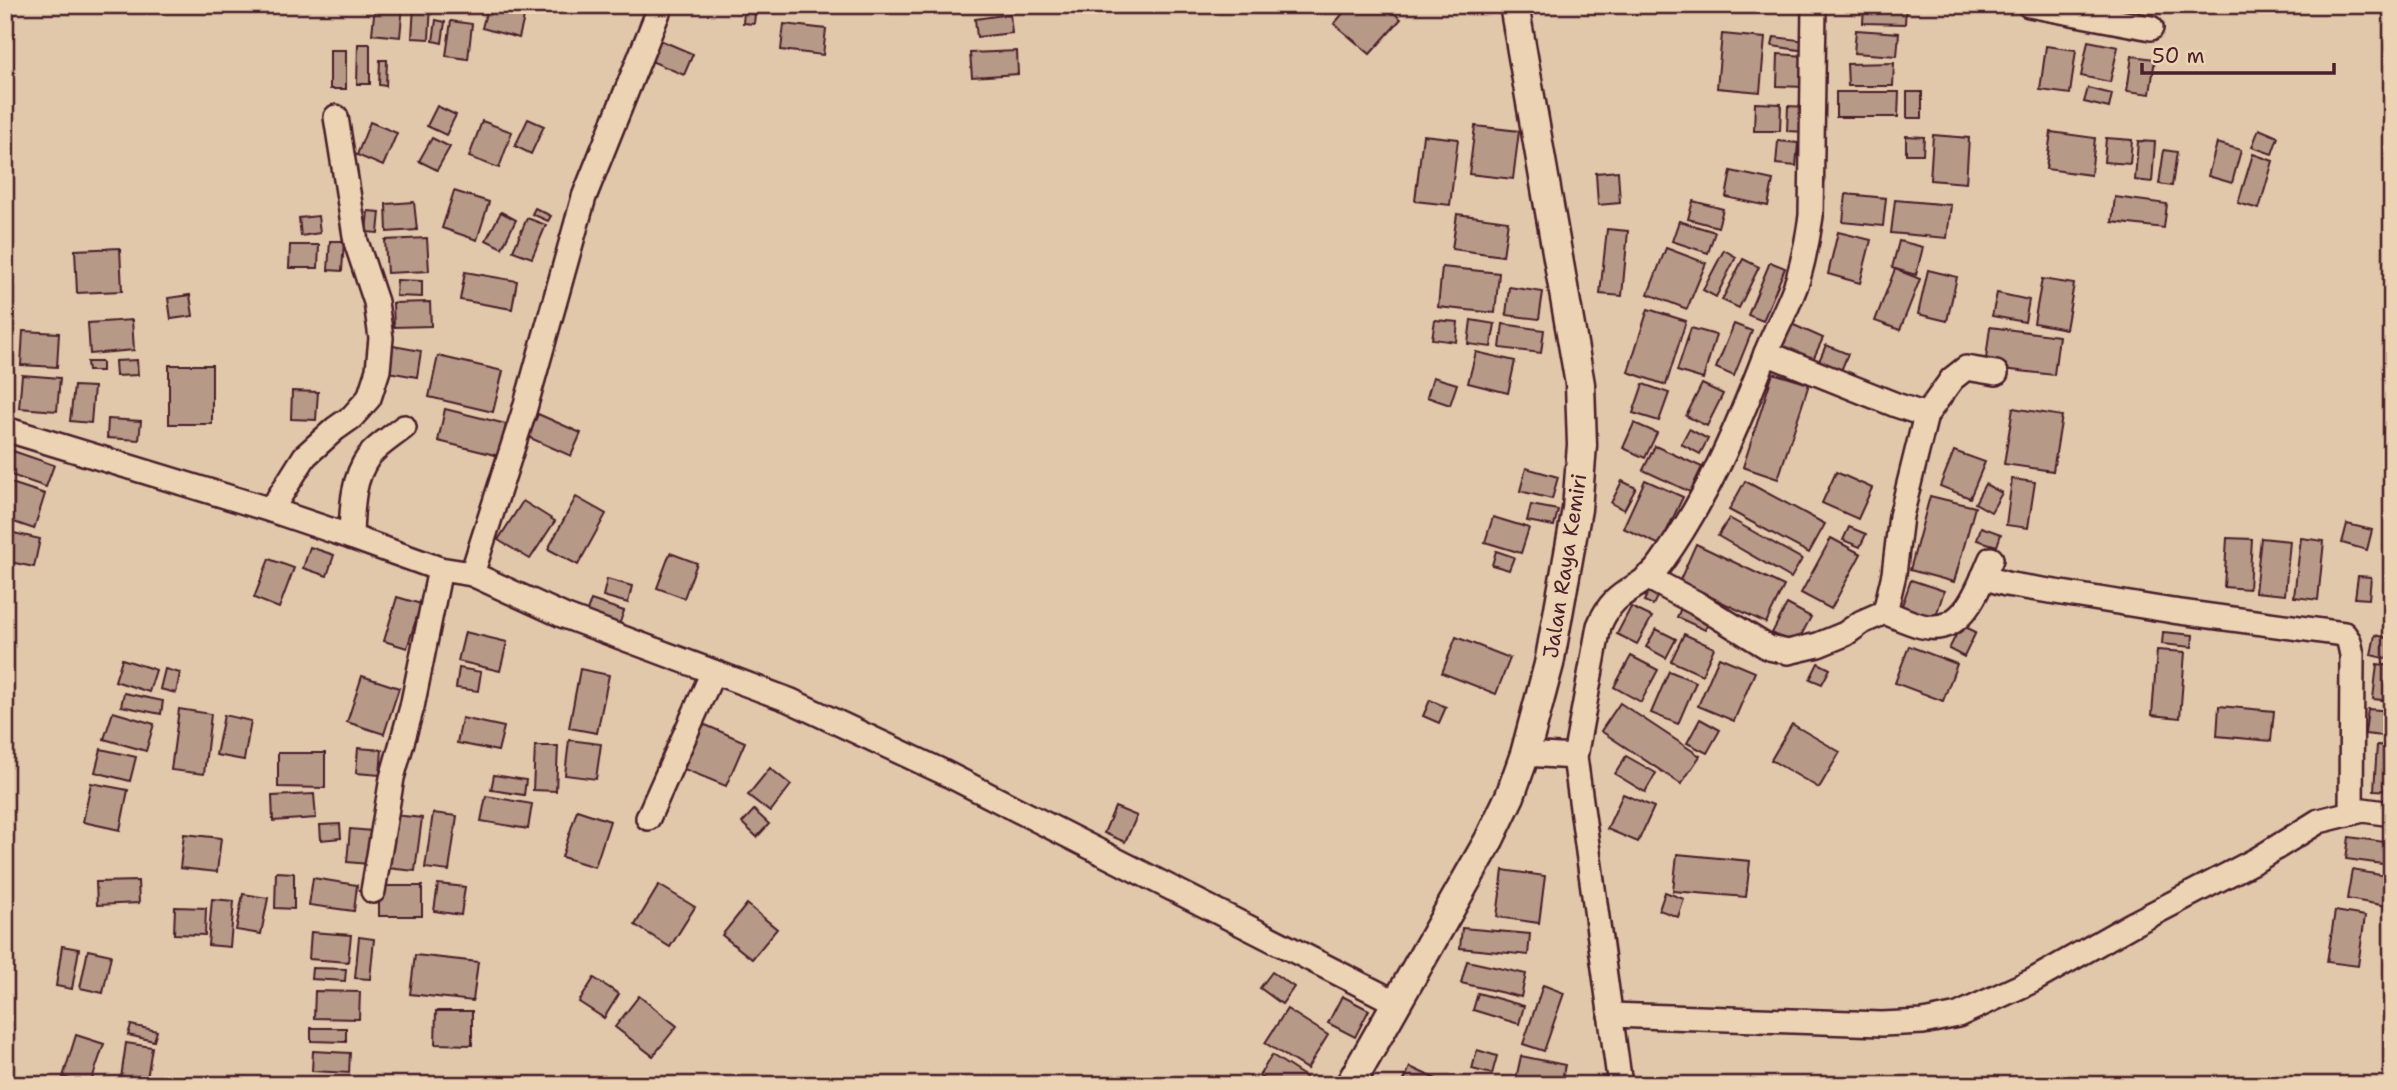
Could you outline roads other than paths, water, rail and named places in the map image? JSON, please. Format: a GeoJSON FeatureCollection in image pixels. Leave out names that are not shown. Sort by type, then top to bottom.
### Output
{"type":"FeatureCollection","features":[{"type":"Feature","properties":{"kind":"street"},"geometry":{"type":"LineString","coordinates":[[472,574],[523,415],[584,197],[661,5]]}},
{"type":"Feature","properties":{"kind":"street","name":"Jalan Raya Kemiri"},"geometry":{"type":"LineString","coordinates":[[1350,1085],[1488,842],[1510,796],[1554,756],[1549,664],[1577,509],[1582,445],[1580,384],[1514,5]]}},
{"type":"Feature","properties":{"kind":"street"},"geometry":{"type":"LineString","coordinates":[[1620,1085],[1610,1015],[1554,756],[1606,609],[1616,597],[1647,578],[1660,565],[1719,466],[1797,281],[1807,247],[1811,216],[1814,5]]}},
{"type":"Feature","properties":{"kind":"street"},"geometry":{"type":"LineString","coordinates":[[2029,5],[2151,28]]}},
{"type":"Feature","properties":{"kind":"street"},"geometry":{"type":"LineString","coordinates":[[271,510],[305,456],[352,417],[369,398],[379,370],[381,338],[376,302],[356,242],[336,117]]}},
{"type":"Feature","properties":{"kind":"street"},"geometry":{"type":"LineString","coordinates":[[1766,353],[1926,415]]}},
{"type":"Feature","properties":{"kind":"street"},"geometry":{"type":"LineString","coordinates":[[1885,612],[1894,574],[1901,516],[1926,415],[1952,379],[1966,368],[1996,373]]}},
{"type":"Feature","properties":{"kind":"street"},"geometry":{"type":"LineString","coordinates":[[351,537],[352,503],[359,475],[370,455],[404,427]]}},
{"type":"Feature","properties":{"kind":"street"},"geometry":{"type":"LineString","coordinates":[[5,429],[271,510],[440,569],[472,574],[564,616],[789,700],[941,771],[1396,1003]]}},
{"type":"Feature","properties":{"kind":"street"},"geometry":{"type":"LineString","coordinates":[[1647,578],[1696,603],[1769,648],[1788,652],[1818,645],[1885,612],[1924,626],[1948,622],[1963,615],[1971,604],[1987,568],[2006,584],[2186,613],[2344,634],[2349,641],[2352,655],[2351,813]]}},
{"type":"Feature","properties":{"kind":"street"},"geometry":{"type":"LineString","coordinates":[[373,891],[392,778],[412,707],[440,569]]}},
{"type":"Feature","properties":{"kind":"street"},"geometry":{"type":"LineString","coordinates":[[648,818],[713,672]]}},
{"type":"Feature","properties":{"kind":"street"},"geometry":{"type":"LineString","coordinates":[[1610,1015],[1882,1024],[1923,1023],[1958,1015],[2032,981],[2131,925],[2258,859],[2319,821],[2363,810],[2392,814]]}}]}
